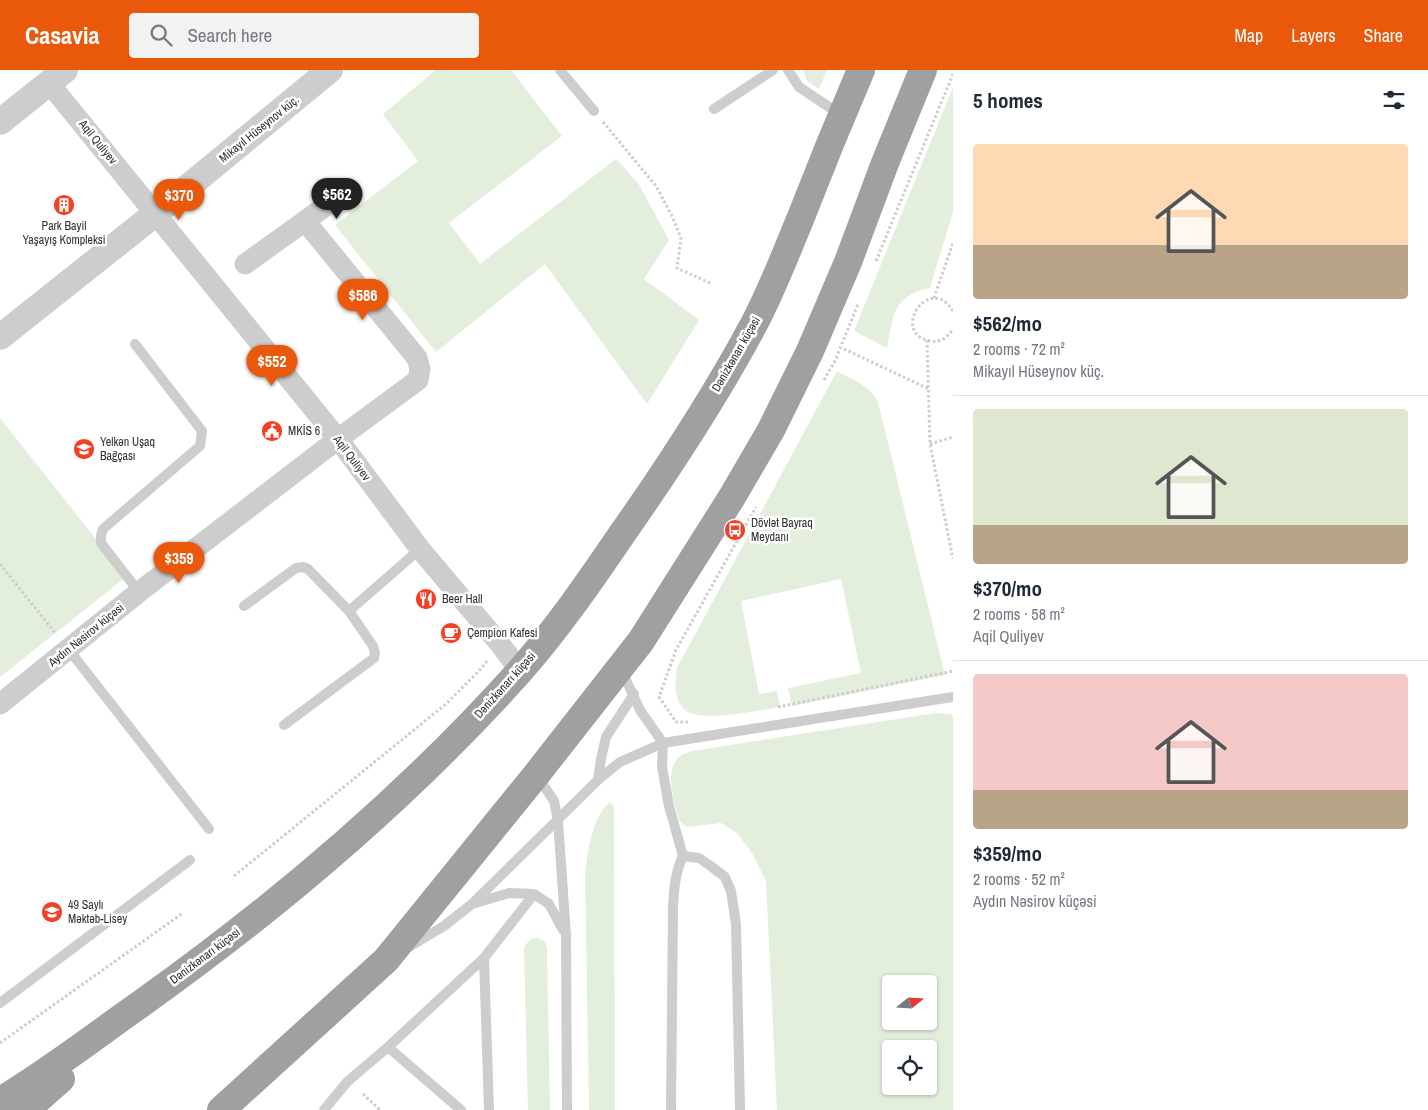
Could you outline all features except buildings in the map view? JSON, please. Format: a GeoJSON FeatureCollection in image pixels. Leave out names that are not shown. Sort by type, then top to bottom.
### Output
{"type":"FeatureCollection","features":[{"type":"Feature","properties":{"kind":"highway","name":"Dənizkənarı küçəsi"},"geometry":{"type":"LineString","coordinates":[[0,1101],[39,1076],[171,982],[321,865],[443,752],[520,671],[566,613],[660,480],[755,322],[861,70]]}},
{"type":"Feature","properties":{"kind":"highway"},"geometry":{"type":"LineString","coordinates":[[221,1110],[386,960],[536,775],[641,641],[732,497],[771,430],[810,351],[848,262],[923,70]]}},
{"type":"Feature","properties":{"kind":"highway"},"geometry":{"type":"LineString","coordinates":[[26,1110],[171,982]]}},
{"type":"Feature","properties":{"kind":"street","name":"Mikayıl Hüseynov küç."},"geometry":{"type":"LineString","coordinates":[[0,337],[155,214],[330,70]]}},
{"type":"Feature","properties":{"kind":"street","name":"Aqil Quliyev"},"geometry":{"type":"LineString","coordinates":[[57,76],[155,214],[338,439],[420,549],[500,644],[520,671]]}},
{"type":"Feature","properties":{"kind":"street"},"geometry":{"type":"LineString","coordinates":[[0,122],[57,76]]}},
{"type":"Feature","properties":{"kind":"street"},"geometry":{"type":"LineString","coordinates":[[244,264],[346,191]]}},
{"type":"Feature","properties":{"kind":"street","name":"Aydın Nəsirov küçəsi"},"geometry":{"type":"LineString","coordinates":[[0,704],[139,592],[418,380],[420,369],[417,358],[305,221]]}},
{"type":"Feature","properties":{"kind":"street"},"geometry":{"type":"LineString","coordinates":[[0,1084],[20,1082],[39,1076]]}},
{"type":"Feature","properties":{"kind":"lane"},"geometry":{"type":"LineString","coordinates":[[560,70],[594,112]]}},
{"type":"Feature","properties":{"kind":"lane"},"geometry":{"type":"LineString","coordinates":[[714,109],[773,70]]}},
{"type":"Feature","properties":{"kind":"lane"},"geometry":{"type":"LineString","coordinates":[[788,70],[799,87],[842,115]]}},
{"type":"Feature","properties":{"kind":"lane"},"geometry":{"type":"LineString","coordinates":[[135,344],[202,431],[200,446],[103,529],[101,543],[139,592]]}},
{"type":"Feature","properties":{"kind":"lane"},"geometry":{"type":"LineString","coordinates":[[349,611],[420,549]]}},
{"type":"Feature","properties":{"kind":"lane"},"geometry":{"type":"LineString","coordinates":[[244,606],[296,568],[303,567],[308,569],[349,611],[373,646],[374,658],[284,725]]}},
{"type":"Feature","properties":{"kind":"lane"},"geometry":{"type":"LineString","coordinates":[[69,650],[209,829]]}},
{"type":"Feature","properties":{"kind":"lane"},"geometry":{"type":"LineString","coordinates":[[620,668],[640,710],[663,743],[662,767],[669,806],[682,856],[675,880],[673,907],[671,1110]]}},
{"type":"Feature","properties":{"kind":"lane"},"geometry":{"type":"LineString","coordinates":[[598,780],[600,759],[606,738],[634,694]]}},
{"type":"Feature","properties":{"kind":"lane"},"geometry":{"type":"LineString","coordinates":[[386,960],[444,926],[472,904],[598,780],[620,762],[663,743],[953,697]]}},
{"type":"Feature","properties":{"kind":"lane"},"geometry":{"type":"LineString","coordinates":[[536,775],[554,801],[558,821],[566,935],[568,1110]]}},
{"type":"Feature","properties":{"kind":"lane"},"geometry":{"type":"LineString","coordinates":[[682,856],[699,858],[725,877],[731,892],[736,924],[740,1110]]}},
{"type":"Feature","properties":{"kind":"lane"},"geometry":{"type":"LineString","coordinates":[[0,1003],[190,860]]}},
{"type":"Feature","properties":{"kind":"lane"},"geometry":{"type":"LineString","coordinates":[[472,904],[509,893],[534,894],[549,904],[566,935]]}},
{"type":"Feature","properties":{"kind":"lane"},"geometry":{"type":"LineString","coordinates":[[324,1110],[347,1082],[388,1047],[484,958],[534,894]]}},
{"type":"Feature","properties":{"kind":"lane"},"geometry":{"type":"LineString","coordinates":[[484,958],[489,1110]]}},
{"type":"Feature","properties":{"kind":"lane"},"geometry":{"type":"LineString","coordinates":[[388,1047],[461,1110]]}},
{"type":"Feature","properties":{"kind":"path"},"geometry":{"type":"LineString","coordinates":[[873,269],[953,74]]}},
{"type":"Feature","properties":{"kind":"path"},"geometry":{"type":"LineString","coordinates":[[594,112],[656,186],[681,238],[677,268],[712,284]]}},
{"type":"Feature","properties":{"kind":"path"},"geometry":{"type":"LineString","coordinates":[[934,298],[953,243]]}},
{"type":"Feature","properties":{"kind":"path"},"geometry":{"type":"LineString","coordinates":[[822,386],[835,361],[862,296]]}},
{"type":"Feature","properties":{"kind":"path"},"geometry":{"type":"LineString","coordinates":[[953,311],[948,304],[934,298],[922,302],[914,313],[912,320],[916,332],[927,340],[934,342],[948,336],[953,329]]}},
{"type":"Feature","properties":{"kind":"path"},"geometry":{"type":"LineString","coordinates":[[927,340],[930,444],[953,559]]}},
{"type":"Feature","properties":{"kind":"path"},"geometry":{"type":"LineString","coordinates":[[844,349],[929,389]]}},
{"type":"Feature","properties":{"kind":"path"},"geometry":{"type":"LineString","coordinates":[[930,444],[953,437]]}},
{"type":"Feature","properties":{"kind":"path"},"geometry":{"type":"LineString","coordinates":[[692,722],[676,722],[659,697],[676,650],[759,502]]}},
{"type":"Feature","properties":{"kind":"path"},"geometry":{"type":"LineString","coordinates":[[0,564],[69,650]]}},
{"type":"Feature","properties":{"kind":"path"},"geometry":{"type":"LineString","coordinates":[[234,876],[446,704],[478,672],[500,644]]}},
{"type":"Feature","properties":{"kind":"path"},"geometry":{"type":"LineString","coordinates":[[774,708],[953,671]]}},
{"type":"Feature","properties":{"kind":"path"},"geometry":{"type":"LineString","coordinates":[[0,1043],[183,913]]}},
{"type":"Feature","properties":{"kind":"path"},"geometry":{"type":"LineString","coordinates":[[363,1094],[380,1110]]}},
{"type":"Feature","properties":{"kind":"green space"},"geometry":{"type":"Polygon","coordinates":[[[436,70],[511,70],[562,136],[449,223],[480,264],[616,159],[638,183],[669,240],[644,279],[699,320],[647,404],[545,264],[436,352],[335,225],[418,161],[383,114],[436,70]]]}},
{"type":"Feature","properties":{"kind":"green space"},"geometry":{"type":"Polygon","coordinates":[[[804,70],[827,70],[819,89],[806,80],[804,70]]]}},
{"type":"Feature","properties":{"kind":"green space"},"geometry":{"type":"Polygon","coordinates":[[[953,87],[953,212],[930,288],[917,292],[901,302],[893,317],[887,348],[854,331],[953,87]]]}},
{"type":"Feature","properties":{"kind":"green space"},"geometry":{"type":"Polygon","coordinates":[[[837,371],[866,387],[878,402],[945,675],[792,706],[788,688],[861,673],[841,579],[741,601],[759,694],[777,691],[780,707],[716,716],[692,713],[680,705],[676,695],[677,668],[837,371]]]}},
{"type":"Feature","properties":{"kind":"green space"},"geometry":{"type":"Polygon","coordinates":[[[0,418],[126,577],[0,677],[0,418]]]}},
{"type":"Feature","properties":{"kind":"green space"},"geometry":{"type":"Polygon","coordinates":[[[936,713],[951,714],[953,716],[953,1110],[777,1110],[766,881],[752,853],[737,833],[721,823],[687,827],[680,822],[671,788],[671,778],[675,762],[686,753],[936,713]]]}},
{"type":"Feature","properties":{"kind":"green space"},"geometry":{"type":"Polygon","coordinates":[[[610,802],[614,806],[615,1110],[589,1110],[585,875],[589,846],[595,826],[604,808],[610,802]]]}},
{"type":"Feature","properties":{"kind":"green space"},"geometry":{"type":"Polygon","coordinates":[[[533,938],[543,940],[547,948],[550,1110],[528,1110],[524,949],[526,944],[533,938]]]}},
{"type":"Feature","properties":{"kind":"place","name":"Park Bayil Yaşayış Kompleksi"},"geometry":{"type":"Point","coordinates":[64,205]}},
{"type":"Feature","properties":{"kind":"place","name":"MKİS 6"},"geometry":{"type":"Point","coordinates":[272,431]}},
{"type":"Feature","properties":{"kind":"place","name":"Yelkən Uşaq Bağçası"},"geometry":{"type":"Point","coordinates":[84,449]}},
{"type":"Feature","properties":{"kind":"place","name":"Dövlət Bayraq Meydanı"},"geometry":{"type":"Point","coordinates":[735,530]}},
{"type":"Feature","properties":{"kind":"place","name":"Beer Hall"},"geometry":{"type":"Point","coordinates":[426,599]}},
{"type":"Feature","properties":{"kind":"place","name":"Çempion Kafesi"},"geometry":{"type":"Point","coordinates":[451,633]}},
{"type":"Feature","properties":{"kind":"place","name":"49 Saylı Məktəb-Lisey"},"geometry":{"type":"Point","coordinates":[52,912]}}]}
